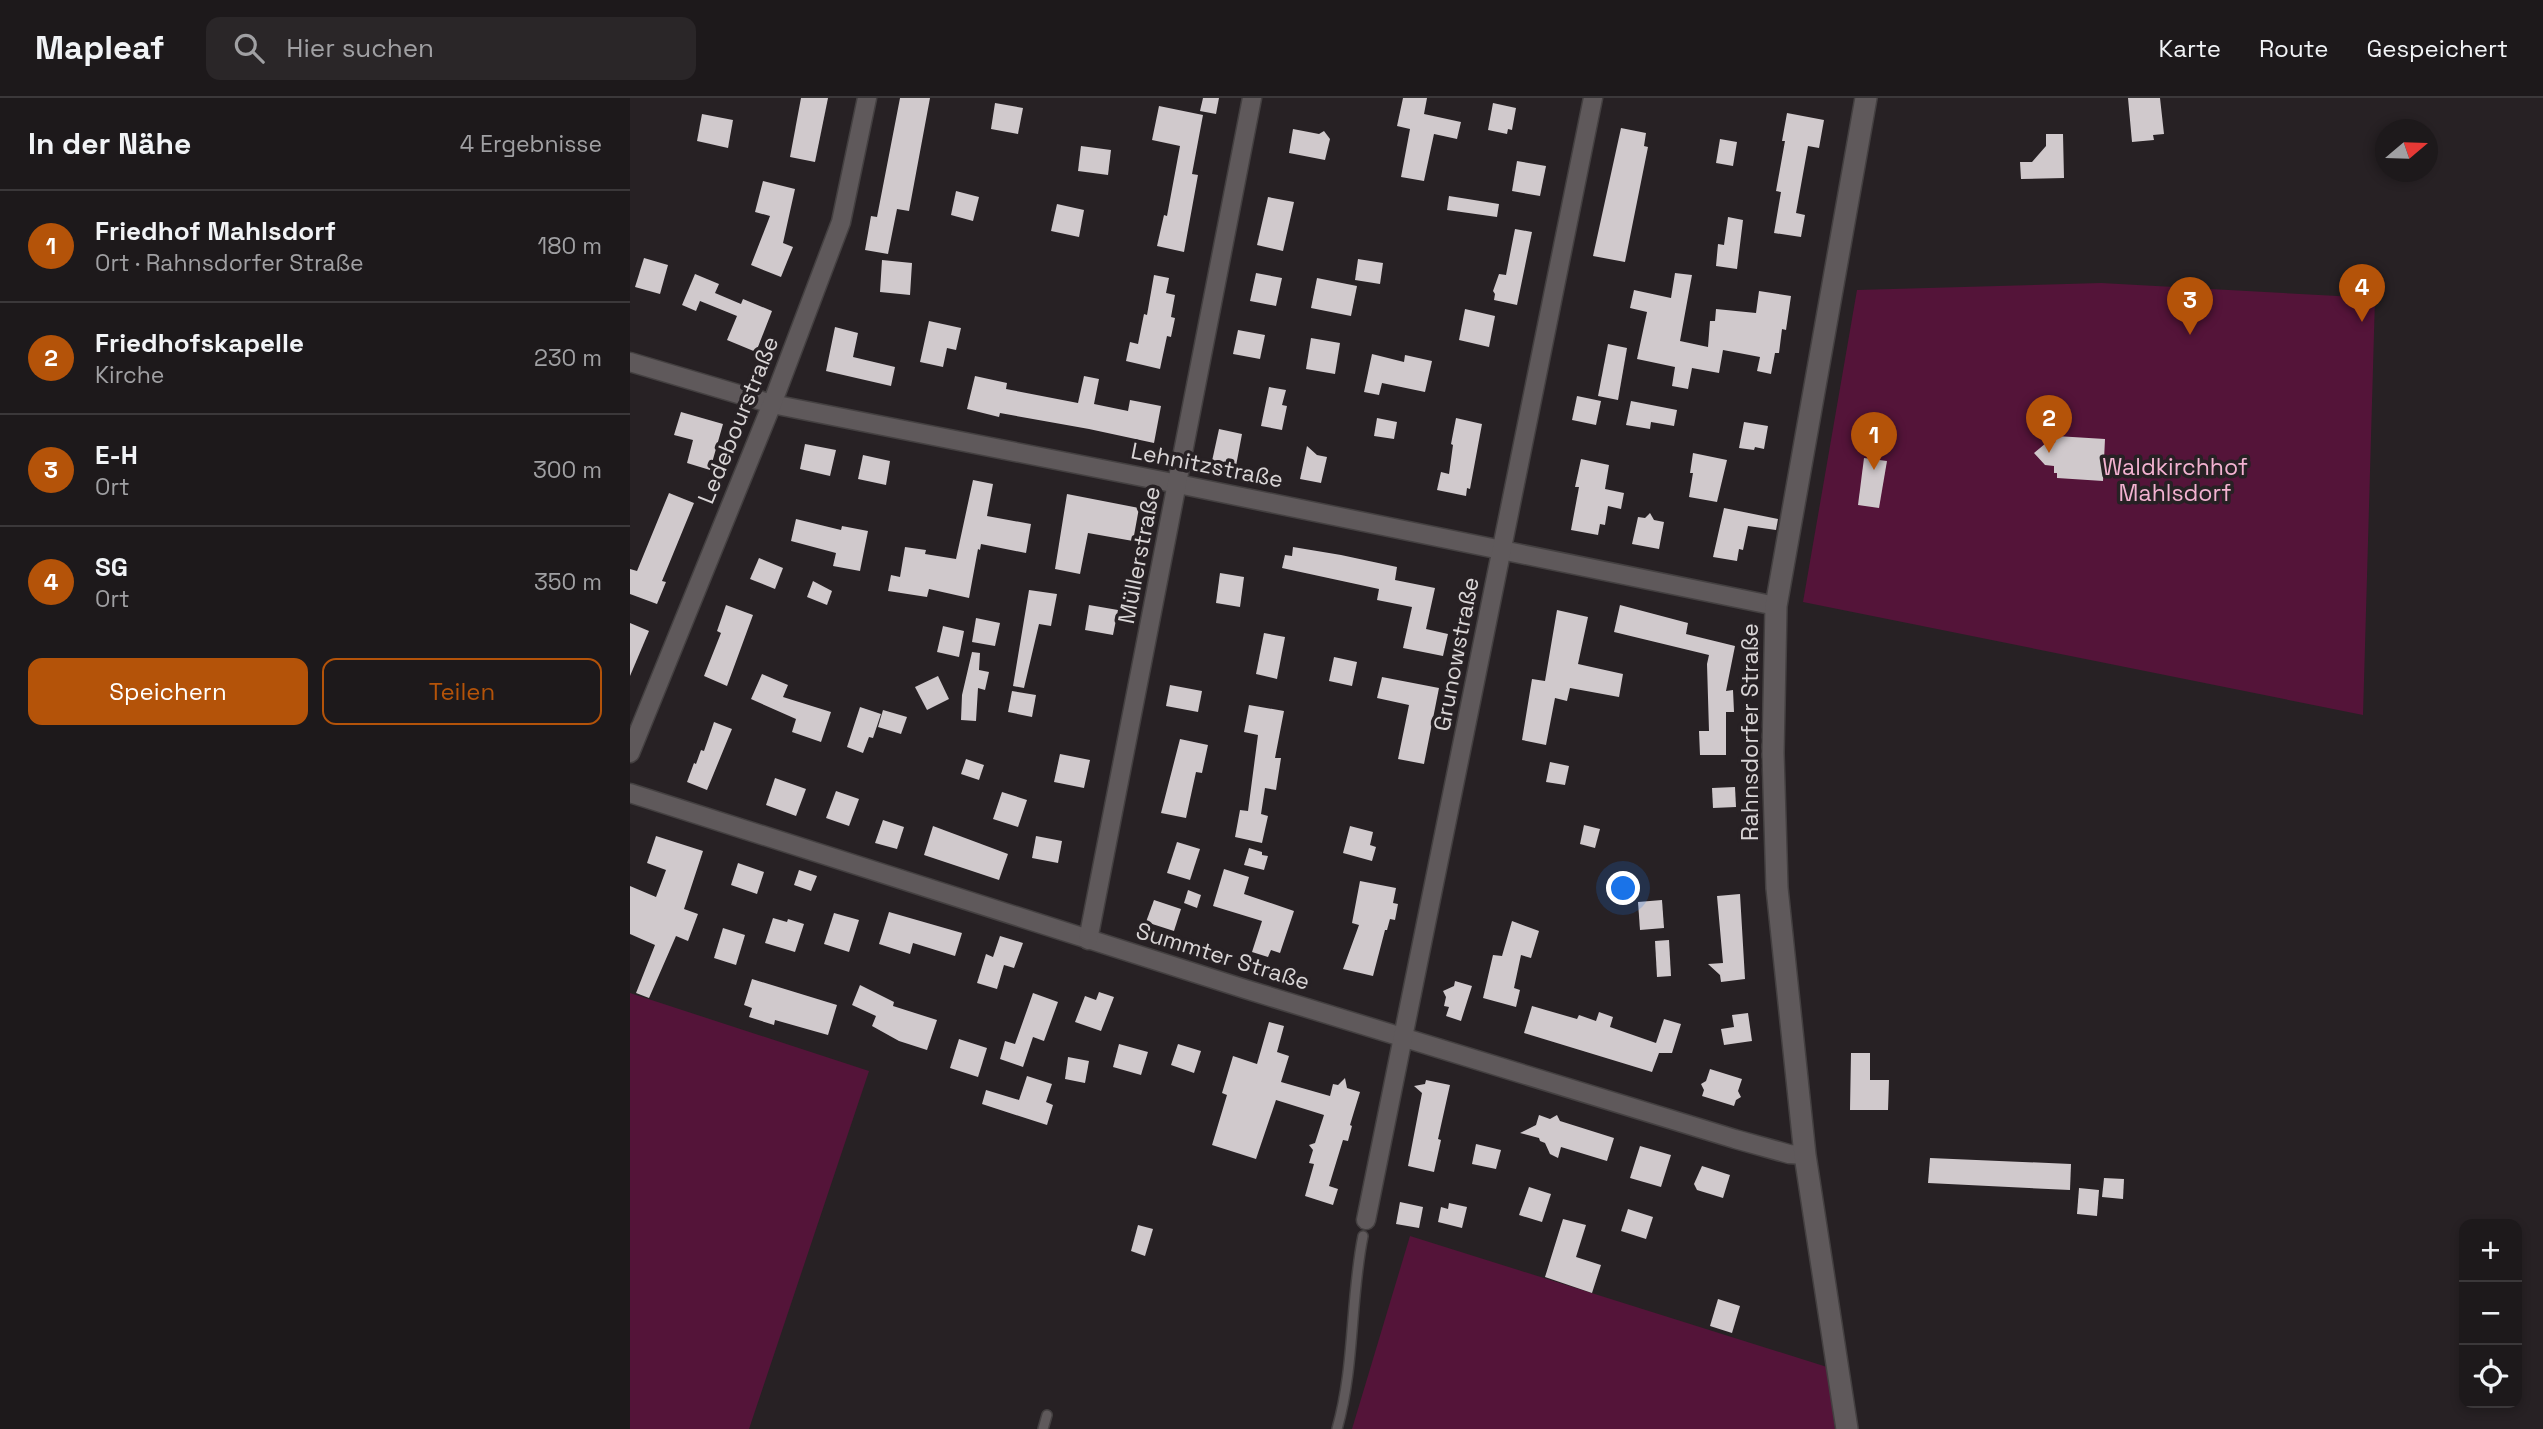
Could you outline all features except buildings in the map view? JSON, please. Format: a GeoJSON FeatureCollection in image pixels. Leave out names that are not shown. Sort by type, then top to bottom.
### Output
{"type":"FeatureCollection","features":[{"type":"Feature","properties":{"kind":"street","name":"Ledebourstraße"},"geometry":{"type":"LineString","coordinates":[[630,752],[772,404],[841,222],[867,98]]}},
{"type":"Feature","properties":{"kind":"street","name":"Müllerstraße"},"geometry":{"type":"LineString","coordinates":[[1088,940],[1252,98]]}},
{"type":"Feature","properties":{"kind":"street","name":"Grunowstraße"},"geometry":{"type":"LineString","coordinates":[[1364,1228],[1593,98]]}},
{"type":"Feature","properties":{"kind":"street","name":"Rahnsdorfer Straße"},"geometry":{"type":"LineString","coordinates":[[1847,1429],[1805,1155],[1777,888],[1773,753],[1776,606],[1866,98]]}},
{"type":"Feature","properties":{"kind":"street","name":"Lehnitzstraße"},"geometry":{"type":"LineString","coordinates":[[630,362],[772,404],[1776,606]]}},
{"type":"Feature","properties":{"kind":"street","name":"Summter Straße"},"geometry":{"type":"LineString","coordinates":[[630,793],[1088,940],[1735,1139],[1789,1154],[1805,1155]]}},
{"type":"Feature","properties":{"kind":"lane"},"geometry":{"type":"LineString","coordinates":[[1337,1429],[1344,1405],[1358,1262],[1364,1228]]}},
{"type":"Feature","properties":{"kind":"lane"},"geometry":{"type":"LineString","coordinates":[[1042,1429],[1047,1415]]}},
{"type":"Feature","properties":{"kind":"green space","name":"Waldkirchhof Mahlsdorf"},"geometry":{"type":"Polygon","coordinates":[[[2101,283],[2375,298],[2363,715],[1803,602],[1857,290],[2101,283]]]}},
{"type":"Feature","properties":{"kind":"green space"},"geometry":{"type":"Polygon","coordinates":[[[630,993],[869,1071],[749,1429],[630,1429],[630,993]]]}},
{"type":"Feature","properties":{"kind":"green space"},"geometry":{"type":"Polygon","coordinates":[[[1410,1236],[1827,1367],[1835,1429],[1352,1429],[1410,1236]]]}},
{"type":"Feature","properties":{"kind":"place","name":"SG"},"geometry":{"type":"Point","coordinates":[2362,322]}},
{"type":"Feature","properties":{"kind":"place","name":"E-H"},"geometry":{"type":"Point","coordinates":[2190,335]}},
{"type":"Feature","properties":{"kind":"place","name":"Friedhofskapelle"},"geometry":{"type":"Point","coordinates":[2049,453]}},
{"type":"Feature","properties":{"kind":"place","name":"Friedhof Mahlsdorf"},"geometry":{"type":"Point","coordinates":[1874,470]}}]}
